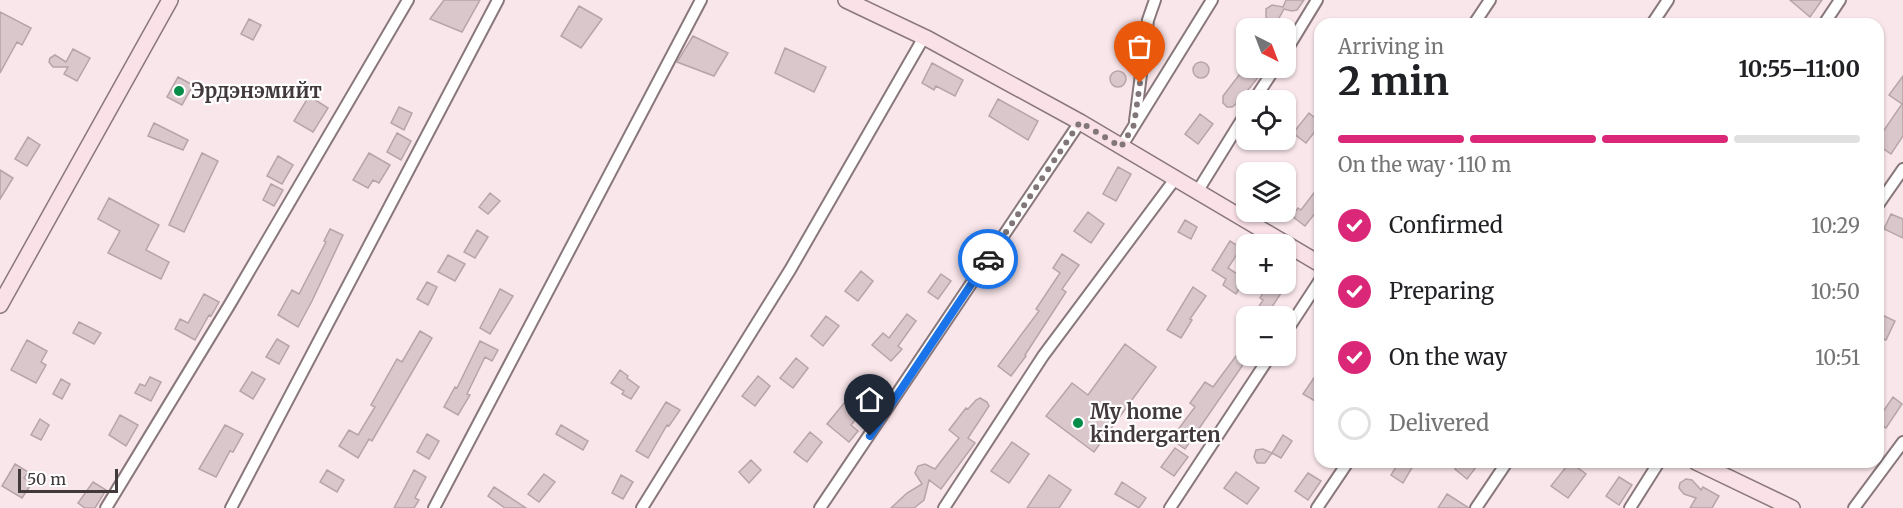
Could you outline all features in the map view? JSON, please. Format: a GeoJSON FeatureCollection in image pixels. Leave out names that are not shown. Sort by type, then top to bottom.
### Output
{"type":"FeatureCollection","features":[{"type":"Feature","properties":{"kind":"street"},"geometry":{"type":"LineString","coordinates":[[0,305],[170,0]]}},
{"type":"Feature","properties":{"kind":"street"},"geometry":{"type":"LineString","coordinates":[[106,508],[230,304],[408,0]]}},
{"type":"Feature","properties":{"kind":"street"},"geometry":{"type":"LineString","coordinates":[[231,508],[498,0]]}},
{"type":"Feature","properties":{"kind":"street"},"geometry":{"type":"LineString","coordinates":[[434,508],[701,0]]}},
{"type":"Feature","properties":{"kind":"street"},"geometry":{"type":"LineString","coordinates":[[846,0],[924,37],[1080,122],[1197,192],[1314,257]]}},
{"type":"Feature","properties":{"kind":"street"},"geometry":{"type":"LineString","coordinates":[[1134,125],[1148,20],[1155,0]]}},
{"type":"Feature","properties":{"kind":"street"},"geometry":{"type":"LineString","coordinates":[[1121,147],[1212,0]]}},
{"type":"Feature","properties":{"kind":"street"},"geometry":{"type":"LineString","coordinates":[[1296,35],[1317,0]]}},
{"type":"Feature","properties":{"kind":"street"},"geometry":{"type":"LineString","coordinates":[[1478,18],[1490,0]]}},
{"type":"Feature","properties":{"kind":"street"},"geometry":{"type":"LineString","coordinates":[[1656,18],[1668,0]]}},
{"type":"Feature","properties":{"kind":"street"},"geometry":{"type":"LineString","coordinates":[[1828,18],[1840,0]]}},
{"type":"Feature","properties":{"kind":"street"},"geometry":{"type":"LineString","coordinates":[[642,508],[790,270],[924,37]]}},
{"type":"Feature","properties":{"kind":"street"},"geometry":{"type":"LineString","coordinates":[[820,508],[1080,122]]}},
{"type":"Feature","properties":{"kind":"street"},"geometry":{"type":"LineString","coordinates":[[1197,192],[1236,129]]}},
{"type":"Feature","properties":{"kind":"street"},"geometry":{"type":"LineString","coordinates":[[1884,196],[1903,169]]}},
{"type":"Feature","properties":{"kind":"street"},"geometry":{"type":"LineString","coordinates":[[944,508],[1043,356],[1175,179]]}},
{"type":"Feature","properties":{"kind":"street"},"geometry":{"type":"LineString","coordinates":[[1296,317],[1314,289]]}},
{"type":"Feature","properties":{"kind":"street"},"geometry":{"type":"LineString","coordinates":[[1170,508],[1263,366]]}},
{"type":"Feature","properties":{"kind":"street"},"geometry":{"type":"LineString","coordinates":[[1884,468],[1903,442]]}},
{"type":"Feature","properties":{"kind":"street"},"geometry":{"type":"LineString","coordinates":[[1317,508],[1344,468]]}},
{"type":"Feature","properties":{"kind":"street"},"geometry":{"type":"LineString","coordinates":[[1476,508],[1503,468]]}},
{"type":"Feature","properties":{"kind":"street"},"geometry":{"type":"LineString","coordinates":[[1630,508],[1655,468]]}},
{"type":"Feature","properties":{"kind":"street"},"geometry":{"type":"LineString","coordinates":[[1712,468],[1792,508]]}},
{"type":"Feature","properties":{"kind":"street"},"geometry":{"type":"LineString","coordinates":[[1854,508],[1884,468]]}},
{"type":"Feature","properties":{"kind":"building"},"geometry":{"type":"Polygon","coordinates":[[[444,0],[480,0],[462,32],[430,19],[444,0]]]}},
{"type":"Feature","properties":{"kind":"building"},"geometry":{"type":"Polygon","coordinates":[[[1286,0],[1304,0],[1297,10],[1284,9],[1279,18],[1266,17],[1266,9],[1272,5],[1283,7],[1286,0]]]}},
{"type":"Feature","properties":{"kind":"building"},"geometry":{"type":"Polygon","coordinates":[[[1790,0],[1822,0],[1810,17],[1790,0]]]}},
{"type":"Feature","properties":{"kind":"building"},"geometry":{"type":"Polygon","coordinates":[[[579,6],[602,19],[581,48],[561,36],[579,6]]]}},
{"type":"Feature","properties":{"kind":"building"},"geometry":{"type":"Polygon","coordinates":[[[0,12],[31,28],[22,45],[17,42],[0,73],[0,12]]]}},
{"type":"Feature","properties":{"kind":"building"},"geometry":{"type":"Polygon","coordinates":[[[249,19],[261,25],[253,40],[241,34],[249,19]]]}},
{"type":"Feature","properties":{"kind":"building"},"geometry":{"type":"Polygon","coordinates":[[[693,36],[728,53],[714,76],[677,62],[693,36]]]}},
{"type":"Feature","properties":{"kind":"building"},"geometry":{"type":"Polygon","coordinates":[[[785,48],[826,67],[814,92],[775,73],[785,48]]]}},
{"type":"Feature","properties":{"kind":"building"},"geometry":{"type":"Polygon","coordinates":[[[73,49],[90,58],[77,81],[64,74],[68,67],[53,67],[49,62],[50,58],[55,55],[66,62],[73,49]]]}},
{"type":"Feature","properties":{"kind":"building"},"geometry":{"type":"Polygon","coordinates":[[[1201,62],[1209,70],[1201,78],[1193,70],[1201,62]]]}},
{"type":"Feature","properties":{"kind":"building"},"geometry":{"type":"Polygon","coordinates":[[[932,63],[963,80],[955,96],[936,86],[934,90],[922,83],[932,63]]]}},
{"type":"Feature","properties":{"kind":"building"},"geometry":{"type":"Polygon","coordinates":[[[1118,71],[1126,79],[1118,87],[1110,79],[1118,71]]]}},
{"type":"Feature","properties":{"kind":"building"},"geometry":{"type":"Polygon","coordinates":[[[1903,76],[1903,136],[1891,154],[1884,149],[1884,130],[1902,104],[1889,95],[1903,76]]]}},
{"type":"Feature","properties":{"kind":"building"},"geometry":{"type":"Polygon","coordinates":[[[178,77],[193,85],[182,105],[167,97],[178,77]]]}},
{"type":"Feature","properties":{"kind":"building"},"geometry":{"type":"Polygon","coordinates":[[[1237,78],[1258,78],[1248,90],[1236,90],[1236,104],[1232,107],[1227,107],[1223,103],[1223,96],[1237,78]]]}},
{"type":"Feature","properties":{"kind":"building"},"geometry":{"type":"Polygon","coordinates":[[[309,96],[328,108],[313,132],[294,121],[309,96]]]}},
{"type":"Feature","properties":{"kind":"building"},"geometry":{"type":"Polygon","coordinates":[[[998,99],[1038,121],[1028,140],[989,116],[998,99]]]}},
{"type":"Feature","properties":{"kind":"building"},"geometry":{"type":"Polygon","coordinates":[[[399,107],[412,113],[404,130],[391,123],[399,107]]]}},
{"type":"Feature","properties":{"kind":"building"},"geometry":{"type":"Polygon","coordinates":[[[1309,113],[1314,117],[1314,133],[1306,143],[1296,135],[1296,129],[1309,113]]]}},
{"type":"Feature","properties":{"kind":"building"},"geometry":{"type":"Polygon","coordinates":[[[1200,114],[1213,124],[1198,144],[1185,134],[1200,114]]]}},
{"type":"Feature","properties":{"kind":"building"},"geometry":{"type":"Polygon","coordinates":[[[154,123],[188,140],[183,150],[148,136],[154,123]]]}},
{"type":"Feature","properties":{"kind":"building"},"geometry":{"type":"Polygon","coordinates":[[[397,133],[411,141],[401,160],[387,152],[397,133]]]}},
{"type":"Feature","properties":{"kind":"building"},"geometry":{"type":"Polygon","coordinates":[[[28,137],[40,145],[27,166],[15,159],[28,137]]]}},
{"type":"Feature","properties":{"kind":"building"},"geometry":{"type":"Polygon","coordinates":[[[202,153],[218,161],[184,232],[169,225],[202,153]]]}},
{"type":"Feature","properties":{"kind":"building"},"geometry":{"type":"Polygon","coordinates":[[[369,153],[390,165],[379,183],[373,180],[368,188],[353,180],[369,153]]]}},
{"type":"Feature","properties":{"kind":"building"},"geometry":{"type":"Polygon","coordinates":[[[278,156],[293,165],[282,184],[267,176],[278,156]]]}},
{"type":"Feature","properties":{"kind":"building"},"geometry":{"type":"Polygon","coordinates":[[[1118,167],[1131,174],[1116,201],[1103,194],[1118,167]]]}},
{"type":"Feature","properties":{"kind":"building"},"geometry":{"type":"Polygon","coordinates":[[[0,170],[13,178],[0,199],[0,170]]]}},
{"type":"Feature","properties":{"kind":"building"},"geometry":{"type":"Polygon","coordinates":[[[271,184],[283,190],[274,206],[263,200],[271,184]]]}},
{"type":"Feature","properties":{"kind":"building"},"geometry":{"type":"Polygon","coordinates":[[[490,193],[500,201],[488,214],[479,207],[490,193]]]}},
{"type":"Feature","properties":{"kind":"building"},"geometry":{"type":"Polygon","coordinates":[[[1314,193],[1314,215],[1305,226],[1296,219],[1298,208],[1301,210],[1314,193]]]}},
{"type":"Feature","properties":{"kind":"building"},"geometry":{"type":"Polygon","coordinates":[[[109,198],[159,225],[146,250],[169,262],[161,279],[108,253],[120,231],[98,219],[109,198]]]}},
{"type":"Feature","properties":{"kind":"building"},"geometry":{"type":"Polygon","coordinates":[[[1088,212],[1104,224],[1091,243],[1074,231],[1088,212]]]}},
{"type":"Feature","properties":{"kind":"building"},"geometry":{"type":"Polygon","coordinates":[[[1891,214],[1903,219],[1903,238],[1884,229],[1891,214]]]}},
{"type":"Feature","properties":{"kind":"building"},"geometry":{"type":"Polygon","coordinates":[[[1185,220],[1197,227],[1191,239],[1178,232],[1185,220]]]}},
{"type":"Feature","properties":{"kind":"building"},"geometry":{"type":"Polygon","coordinates":[[[330,229],[343,235],[298,327],[278,315],[292,290],[299,294],[326,242],[324,241],[330,229]]]}},
{"type":"Feature","properties":{"kind":"building"},"geometry":{"type":"Polygon","coordinates":[[[477,230],[488,237],[475,258],[464,252],[477,230]]]}},
{"type":"Feature","properties":{"kind":"building"},"geometry":{"type":"Polygon","coordinates":[[[1230,241],[1236,245],[1236,256],[1228,268],[1236,273],[1236,294],[1223,285],[1226,279],[1212,270],[1230,241]]]}},
{"type":"Feature","properties":{"kind":"building"},"geometry":{"type":"Polygon","coordinates":[[[1062,254],[1079,265],[1062,289],[1066,292],[1011,376],[998,366],[1039,311],[1036,309],[1060,273],[1053,268],[1062,254]]]}},
{"type":"Feature","properties":{"kind":"building"},"geometry":{"type":"Polygon","coordinates":[[[448,255],[465,264],[455,281],[438,272],[448,255]]]}},
{"type":"Feature","properties":{"kind":"building"},"geometry":{"type":"Polygon","coordinates":[[[861,271],[873,281],[858,301],[845,291],[861,271]]]}},
{"type":"Feature","properties":{"kind":"building"},"geometry":{"type":"Polygon","coordinates":[[[941,274],[951,281],[938,299],[928,292],[941,274]]]}},
{"type":"Feature","properties":{"kind":"building"},"geometry":{"type":"Polygon","coordinates":[[[427,282],[437,287],[428,305],[417,299],[427,282]]]}},
{"type":"Feature","properties":{"kind":"building"},"geometry":{"type":"Polygon","coordinates":[[[1193,287],[1206,296],[1190,319],[1192,320],[1181,338],[1167,330],[1193,287]]]}},
{"type":"Feature","properties":{"kind":"building"},"geometry":{"type":"Polygon","coordinates":[[[500,289],[513,296],[490,334],[480,328],[500,289]]]}},
{"type":"Feature","properties":{"kind":"building"},"geometry":{"type":"Polygon","coordinates":[[[204,294],[219,302],[195,340],[175,329],[180,319],[188,323],[204,294]]]}},
{"type":"Feature","properties":{"kind":"building"},"geometry":{"type":"Polygon","coordinates":[[[1262,294],[1280,294],[1273,306],[1259,306],[1263,300],[1260,298],[1262,294]]]}},
{"type":"Feature","properties":{"kind":"building"},"geometry":{"type":"Polygon","coordinates":[[[907,314],[916,321],[898,346],[902,349],[891,361],[872,345],[883,333],[889,338],[907,314]]]}},
{"type":"Feature","properties":{"kind":"building"},"geometry":{"type":"Polygon","coordinates":[[[826,316],[839,326],[823,346],[811,336],[826,316]]]}},
{"type":"Feature","properties":{"kind":"building"},"geometry":{"type":"Polygon","coordinates":[[[1884,316],[1895,321],[1886,340],[1884,339],[1884,316]]]}},
{"type":"Feature","properties":{"kind":"building"},"geometry":{"type":"Polygon","coordinates":[[[79,322],[101,333],[94,344],[73,333],[79,322]]]}},
{"type":"Feature","properties":{"kind":"building"},"geometry":{"type":"Polygon","coordinates":[[[420,331],[432,338],[372,441],[369,439],[358,458],[339,446],[349,430],[358,435],[375,407],[371,405],[397,359],[402,362],[420,331]]]}},
{"type":"Feature","properties":{"kind":"building"},"geometry":{"type":"Polygon","coordinates":[[[277,339],[289,346],[279,364],[266,357],[277,339]]]}},
{"type":"Feature","properties":{"kind":"building"},"geometry":{"type":"Polygon","coordinates":[[[27,340],[47,351],[41,362],[46,365],[36,383],[11,370],[27,340]]]}},
{"type":"Feature","properties":{"kind":"building"},"geometry":{"type":"Polygon","coordinates":[[[480,341],[498,350],[492,361],[485,357],[467,394],[470,395],[458,415],[444,407],[455,387],[457,388],[480,341]]]}},
{"type":"Feature","properties":{"kind":"building"},"geometry":{"type":"Polygon","coordinates":[[[1125,344],[1156,367],[1094,452],[1046,416],[1072,383],[1088,395],[1125,344]]]}},
{"type":"Feature","properties":{"kind":"building"},"geometry":{"type":"Polygon","coordinates":[[[1236,356],[1236,366],[1242,366],[1185,449],[1171,439],[1195,407],[1190,403],[1205,382],[1213,387],[1236,356]]]}},
{"type":"Feature","properties":{"kind":"building"},"geometry":{"type":"Polygon","coordinates":[[[796,358],[808,368],[793,388],[780,378],[796,358]]]}},
{"type":"Feature","properties":{"kind":"building"},"geometry":{"type":"Polygon","coordinates":[[[620,370],[639,387],[631,399],[622,394],[624,391],[611,383],[620,370]]]}},
{"type":"Feature","properties":{"kind":"building"},"geometry":{"type":"Polygon","coordinates":[[[252,372],[265,379],[253,399],[240,391],[252,372]]]}},
{"type":"Feature","properties":{"kind":"building"},"geometry":{"type":"Polygon","coordinates":[[[758,376],[770,386],[755,406],[742,396],[758,376]]]}},
{"type":"Feature","properties":{"kind":"building"},"geometry":{"type":"Polygon","coordinates":[[[150,377],[161,382],[151,401],[135,393],[140,384],[145,386],[150,377]]]}},
{"type":"Feature","properties":{"kind":"building"},"geometry":{"type":"Polygon","coordinates":[[[1314,378],[1314,400],[1303,394],[1314,378]]]}},
{"type":"Feature","properties":{"kind":"building"},"geometry":{"type":"Polygon","coordinates":[[[61,379],[70,384],[62,399],[53,394],[61,379]]]}},
{"type":"Feature","properties":{"kind":"building"},"geometry":{"type":"Polygon","coordinates":[[[1893,397],[1902,404],[1886,428],[1884,427],[1884,410],[1893,397]]]}},
{"type":"Feature","properties":{"kind":"building"},"geometry":{"type":"Polygon","coordinates":[[[980,398],[989,406],[968,438],[975,443],[941,489],[929,480],[924,500],[914,508],[891,508],[907,493],[922,484],[915,473],[918,466],[925,464],[935,469],[959,438],[949,430],[966,408],[968,409],[980,398]]]}},
{"type":"Feature","properties":{"kind":"building"},"geometry":{"type":"Polygon","coordinates":[[[666,402],[680,410],[669,426],[667,425],[648,458],[636,451],[666,402]]]}},
{"type":"Feature","properties":{"kind":"building"},"geometry":{"type":"Polygon","coordinates":[[[845,402],[860,414],[851,425],[858,431],[849,442],[827,424],[845,402]]]}},
{"type":"Feature","properties":{"kind":"building"},"geometry":{"type":"Polygon","coordinates":[[[120,415],[138,425],[126,446],[109,435],[120,415]]]}},
{"type":"Feature","properties":{"kind":"building"},"geometry":{"type":"Polygon","coordinates":[[[40,419],[49,425],[41,440],[31,435],[40,419]]]}},
{"type":"Feature","properties":{"kind":"building"},"geometry":{"type":"Polygon","coordinates":[[[225,425],[243,434],[233,452],[230,451],[216,477],[199,469],[225,425]]]}},
{"type":"Feature","properties":{"kind":"building"},"geometry":{"type":"Polygon","coordinates":[[[561,425],[588,441],[583,450],[556,434],[561,425]]]}},
{"type":"Feature","properties":{"kind":"building"},"geometry":{"type":"Polygon","coordinates":[[[810,432],[822,442],[807,462],[794,452],[810,432]]]}},
{"type":"Feature","properties":{"kind":"building"},"geometry":{"type":"Polygon","coordinates":[[[427,434],[439,441],[429,459],[417,452],[427,434]]]}},
{"type":"Feature","properties":{"kind":"building"},"geometry":{"type":"Polygon","coordinates":[[[1283,435],[1292,441],[1281,458],[1272,453],[1283,435]]]}},
{"type":"Feature","properties":{"kind":"building"},"geometry":{"type":"Polygon","coordinates":[[[1012,442],[1029,454],[1009,483],[991,471],[1012,442]]]}},
{"type":"Feature","properties":{"kind":"building"},"geometry":{"type":"Polygon","coordinates":[[[1175,448],[1188,457],[1174,476],[1161,467],[1175,448]]]}},
{"type":"Feature","properties":{"kind":"building"},"geometry":{"type":"Polygon","coordinates":[[[1263,449],[1272,453],[1265,463],[1257,463],[1254,457],[1256,450],[1263,449]]]}},
{"type":"Feature","properties":{"kind":"building"},"geometry":{"type":"Polygon","coordinates":[[[751,460],[761,470],[749,483],[739,472],[751,460]]]}},
{"type":"Feature","properties":{"kind":"building"},"geometry":{"type":"Polygon","coordinates":[[[15,464],[28,472],[24,478],[32,483],[22,498],[2,486],[15,464]]]}},
{"type":"Feature","properties":{"kind":"building"},"geometry":{"type":"Polygon","coordinates":[[[1395,468],[1412,468],[1403,483],[1391,475],[1395,468]]]}},
{"type":"Feature","properties":{"kind":"building"},"geometry":{"type":"Polygon","coordinates":[[[1456,468],[1475,468],[1467,479],[1456,468]]]}},
{"type":"Feature","properties":{"kind":"building"},"geometry":{"type":"Polygon","coordinates":[[[1565,468],[1578,468],[1586,474],[1568,498],[1551,486],[1565,468]]]}},
{"type":"Feature","properties":{"kind":"building"},"geometry":{"type":"Polygon","coordinates":[[[327,470],[344,480],[337,492],[320,482],[327,470]]]}},
{"type":"Feature","properties":{"kind":"building"},"geometry":{"type":"Polygon","coordinates":[[[414,470],[426,477],[415,498],[419,500],[414,508],[394,508],[414,470]]]}},
{"type":"Feature","properties":{"kind":"building"},"geometry":{"type":"Polygon","coordinates":[[[1236,472],[1259,488],[1247,504],[1224,488],[1236,472]]]}},
{"type":"Feature","properties":{"kind":"building"},"geometry":{"type":"Polygon","coordinates":[[[1308,473],[1321,481],[1308,500],[1295,491],[1308,473]]]}},
{"type":"Feature","properties":{"kind":"building"},"geometry":{"type":"Polygon","coordinates":[[[544,474],[555,482],[539,502],[528,494],[544,474]]]}},
{"type":"Feature","properties":{"kind":"building"},"geometry":{"type":"Polygon","coordinates":[[[621,475],[633,482],[623,499],[612,493],[621,475]]]}},
{"type":"Feature","properties":{"kind":"building"},"geometry":{"type":"Polygon","coordinates":[[[1049,475],[1071,490],[1059,508],[1027,508],[1049,475]]]}},
{"type":"Feature","properties":{"kind":"building"},"geometry":{"type":"Polygon","coordinates":[[[1619,477],[1632,485],[1619,505],[1606,496],[1619,477]]]}},
{"type":"Feature","properties":{"kind":"building"},"geometry":{"type":"Polygon","coordinates":[[[1686,479],[1692,480],[1701,490],[1703,487],[1719,496],[1712,508],[1690,508],[1696,498],[1684,494],[1679,488],[1680,483],[1686,479]]]}},
{"type":"Feature","properties":{"kind":"building"},"geometry":{"type":"Polygon","coordinates":[[[93,482],[106,490],[95,508],[85,508],[78,503],[93,482]]]}},
{"type":"Feature","properties":{"kind":"building"},"geometry":{"type":"Polygon","coordinates":[[[1122,482],[1146,498],[1139,508],[1115,494],[1122,482]]]}},
{"type":"Feature","properties":{"kind":"building"},"geometry":{"type":"Polygon","coordinates":[[[494,487],[526,508],[505,508],[488,496],[494,487]]]}},
{"type":"Feature","properties":{"kind":"building"},"geometry":{"type":"Polygon","coordinates":[[[1447,494],[1469,508],[1438,508],[1447,494]]]}},
{"type":"Feature","properties":{"kind":"way so far"},"geometry":{"type":"LineString","coordinates":[[988,259],[1080,122],[1121,147],[1134,125],[1140,83]]}},
{"type":"Feature","properties":{"kind":"place","name":"Эрдэнэмийт"},"geometry":{"type":"Point","coordinates":[179,91]}},
{"type":"Feature","properties":{"kind":"place","name":"My home kindergarten"},"geometry":{"type":"Point","coordinates":[1078,423]}},
{"type":"Feature","properties":{"kind":"route"},"geometry":{"type":"LineString","coordinates":[[870,436],[988,259]]}}]}
